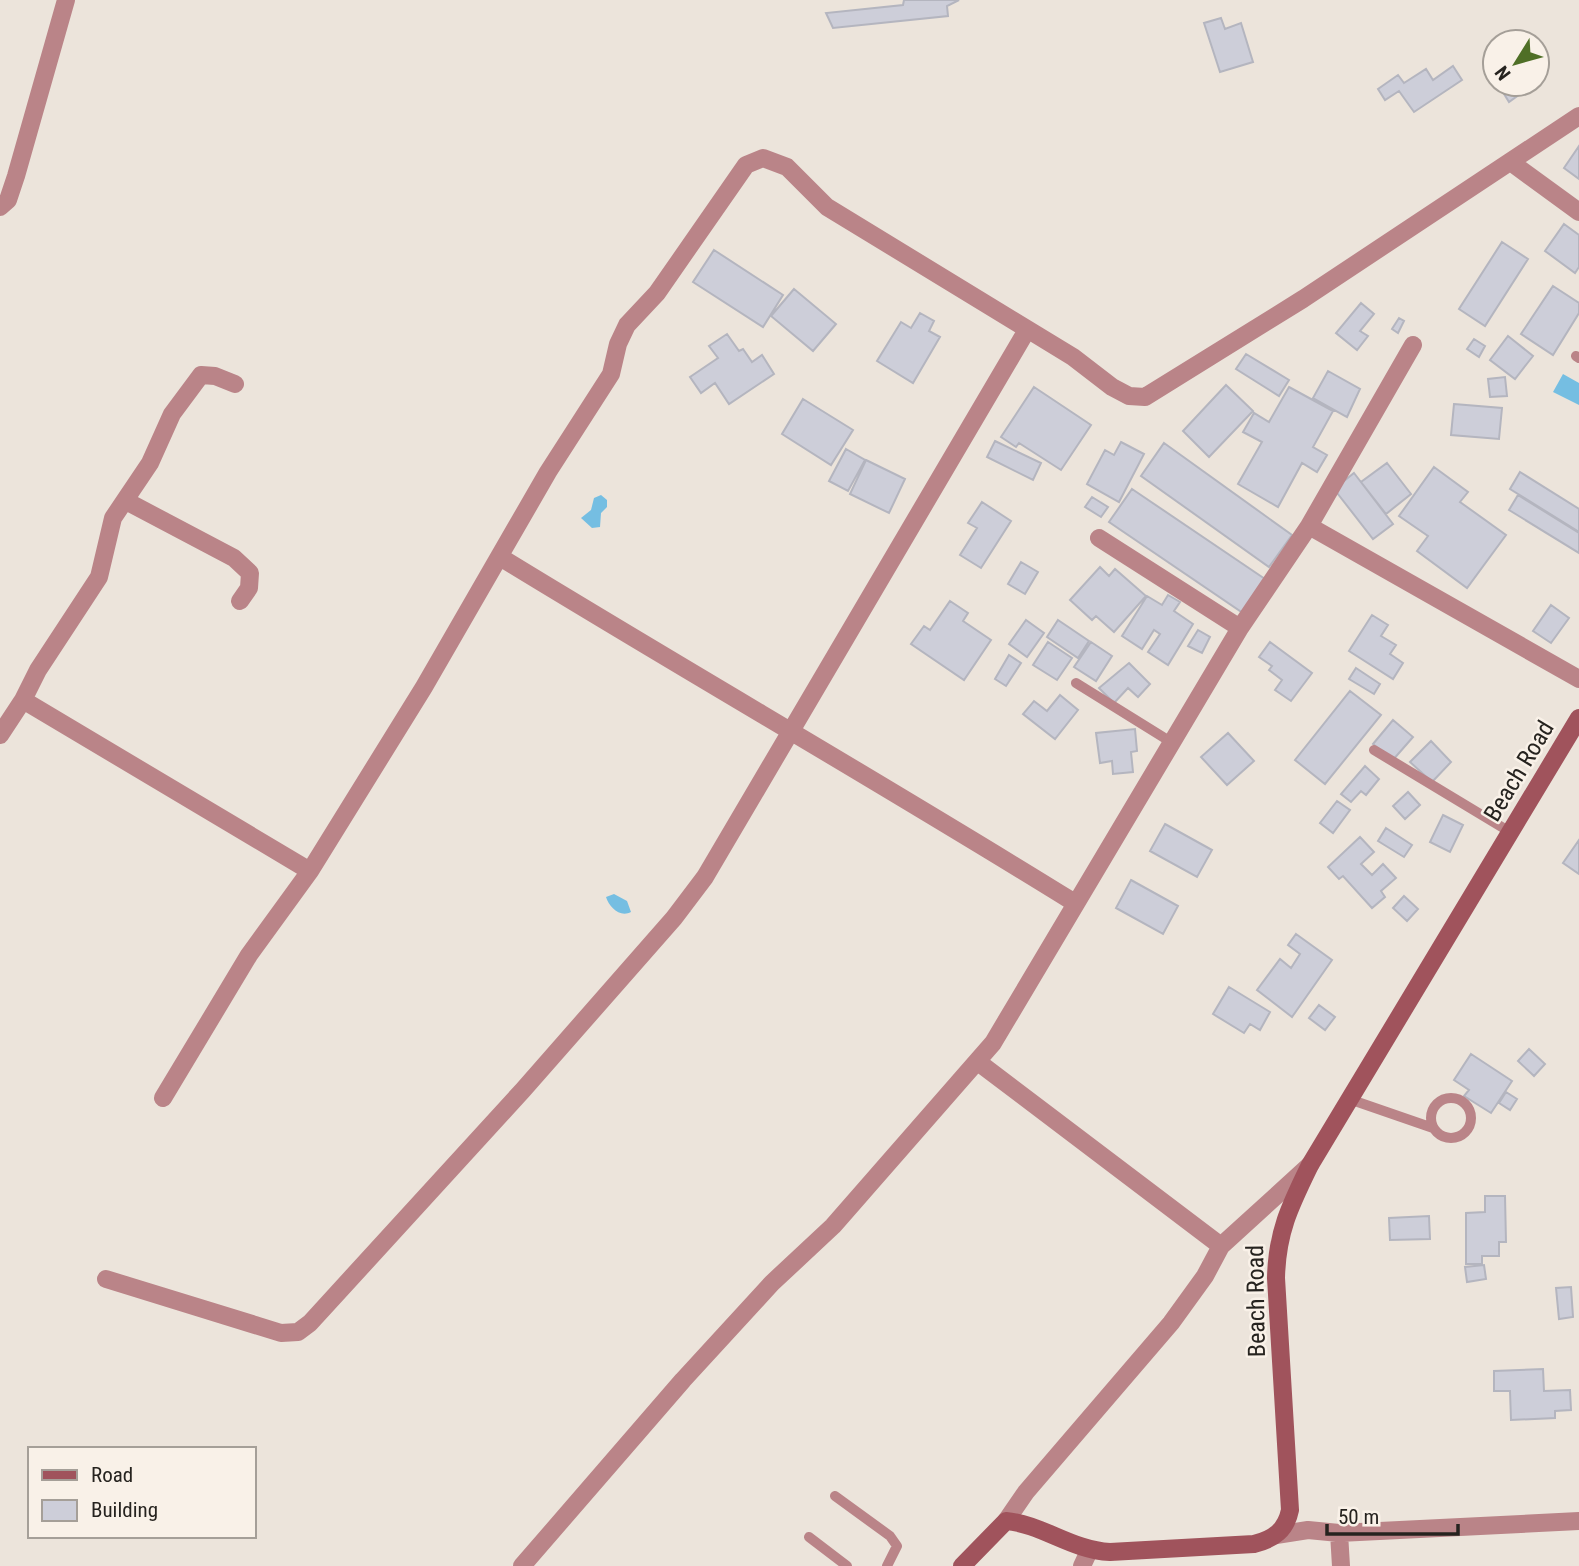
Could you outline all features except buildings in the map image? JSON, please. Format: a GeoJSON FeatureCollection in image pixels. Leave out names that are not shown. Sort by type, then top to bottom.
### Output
{"type":"FeatureCollection","features":[{"type":"Feature","properties":{"kind":"main road","name":"Beach Road"},"geometry":{"type":"LineString","coordinates":[[1276,1535],[1284,1527],[1290,1510],[1277,1249],[1282,1224],[1310,1165],[1579,718]]}},
{"type":"Feature","properties":{"kind":"main road"},"geometry":{"type":"LineString","coordinates":[[962,1566],[1006,1521],[1019,1522],[1086,1559],[1254,1544],[1276,1535]]}},
{"type":"Feature","properties":{"kind":"street"},"geometry":{"type":"LineString","coordinates":[[0,207],[8,200],[16,176],[66,0]]}},
{"type":"Feature","properties":{"kind":"street"},"geometry":{"type":"LineString","coordinates":[[163,1098],[249,955],[310,872],[500,557],[548,471],[611,374],[626,325],[657,293],[746,165],[762,158],[787,167],[827,207],[1073,357],[1112,387],[1129,396],[1145,397],[1512,163],[1579,117]]}},
{"type":"Feature","properties":{"kind":"street"},"geometry":{"type":"LineString","coordinates":[[1512,163],[1579,212]]}},
{"type":"Feature","properties":{"kind":"street"},"geometry":{"type":"LineString","coordinates":[[106,1279],[281,1333],[290,1335],[306,1328],[523,1090],[674,918],[705,877],[793,732],[895,551],[1027,330]]}},
{"type":"Feature","properties":{"kind":"street"},"geometry":{"type":"LineString","coordinates":[[522,1566],[682,1380],[772,1283],[833,1226],[978,1062],[1013,1014],[1075,903],[1171,742],[1240,628],[1309,526],[1413,345]]}},
{"type":"Feature","properties":{"kind":"street"},"geometry":{"type":"LineString","coordinates":[[0,736],[38,670],[99,577],[113,518],[150,463],[172,414],[201,374],[235,384]]}},
{"type":"Feature","properties":{"kind":"street"},"geometry":{"type":"LineString","coordinates":[[126,501],[234,558],[250,573],[249,589],[240,601]]}},
{"type":"Feature","properties":{"kind":"street"},"geometry":{"type":"LineString","coordinates":[[1309,526],[1579,679]]}},
{"type":"Feature","properties":{"kind":"street"},"geometry":{"type":"LineString","coordinates":[[1098,538],[1240,628]]}},
{"type":"Feature","properties":{"kind":"street"},"geometry":{"type":"LineString","coordinates":[[500,557],[1075,903]]}},
{"type":"Feature","properties":{"kind":"street"},"geometry":{"type":"LineString","coordinates":[[23,700],[310,872]]}},
{"type":"Feature","properties":{"kind":"street"},"geometry":{"type":"LineString","coordinates":[[978,1062],[1221,1246]]}},
{"type":"Feature","properties":{"kind":"street"},"geometry":{"type":"LineString","coordinates":[[1006,1521],[1026,1492],[1171,1323],[1205,1276],[1221,1246],[1310,1165]]}},
{"type":"Feature","properties":{"kind":"street"},"geometry":{"type":"LineString","coordinates":[[1276,1535],[1308,1530],[1339,1533],[1579,1521]]}},
{"type":"Feature","properties":{"kind":"street"},"geometry":{"type":"LineString","coordinates":[[1339,1533],[1341,1566]]}},
{"type":"Feature","properties":{"kind":"lane"},"geometry":{"type":"LineString","coordinates":[[1076,683],[1171,742]]}},
{"type":"Feature","properties":{"kind":"lane"},"geometry":{"type":"LineString","coordinates":[[1374,750],[1510,832]]}},
{"type":"Feature","properties":{"kind":"lane"},"geometry":{"type":"LineString","coordinates":[[1349,1099],[1433,1128],[1440,1136],[1451,1139],[1461,1136],[1469,1129],[1472,1118],[1469,1108],[1462,1100],[1451,1097],[1441,1100],[1433,1107],[1430,1118],[1433,1128]]}},
{"type":"Feature","properties":{"kind":"lane"},"geometry":{"type":"LineString","coordinates":[[835,1496],[890,1536],[897,1546],[887,1566]]}},
{"type":"Feature","properties":{"kind":"lane"},"geometry":{"type":"LineString","coordinates":[[810,1537],[847,1566]]}},
{"type":"Feature","properties":{"kind":"water"},"geometry":{"type":"Polygon","coordinates":[[[1563,374],[1579,383],[1579,405],[1553,392],[1563,374]]]}},
{"type":"Feature","properties":{"kind":"water"},"geometry":{"type":"Polygon","coordinates":[[[601,495],[607,500],[607,507],[601,513],[600,527],[592,528],[581,518],[591,510],[594,498],[601,495]]]}},
{"type":"Feature","properties":{"kind":"water"},"geometry":{"type":"Polygon","coordinates":[[[614,894],[627,901],[631,912],[623,914],[612,908],[606,897],[614,894]]]}}]}
